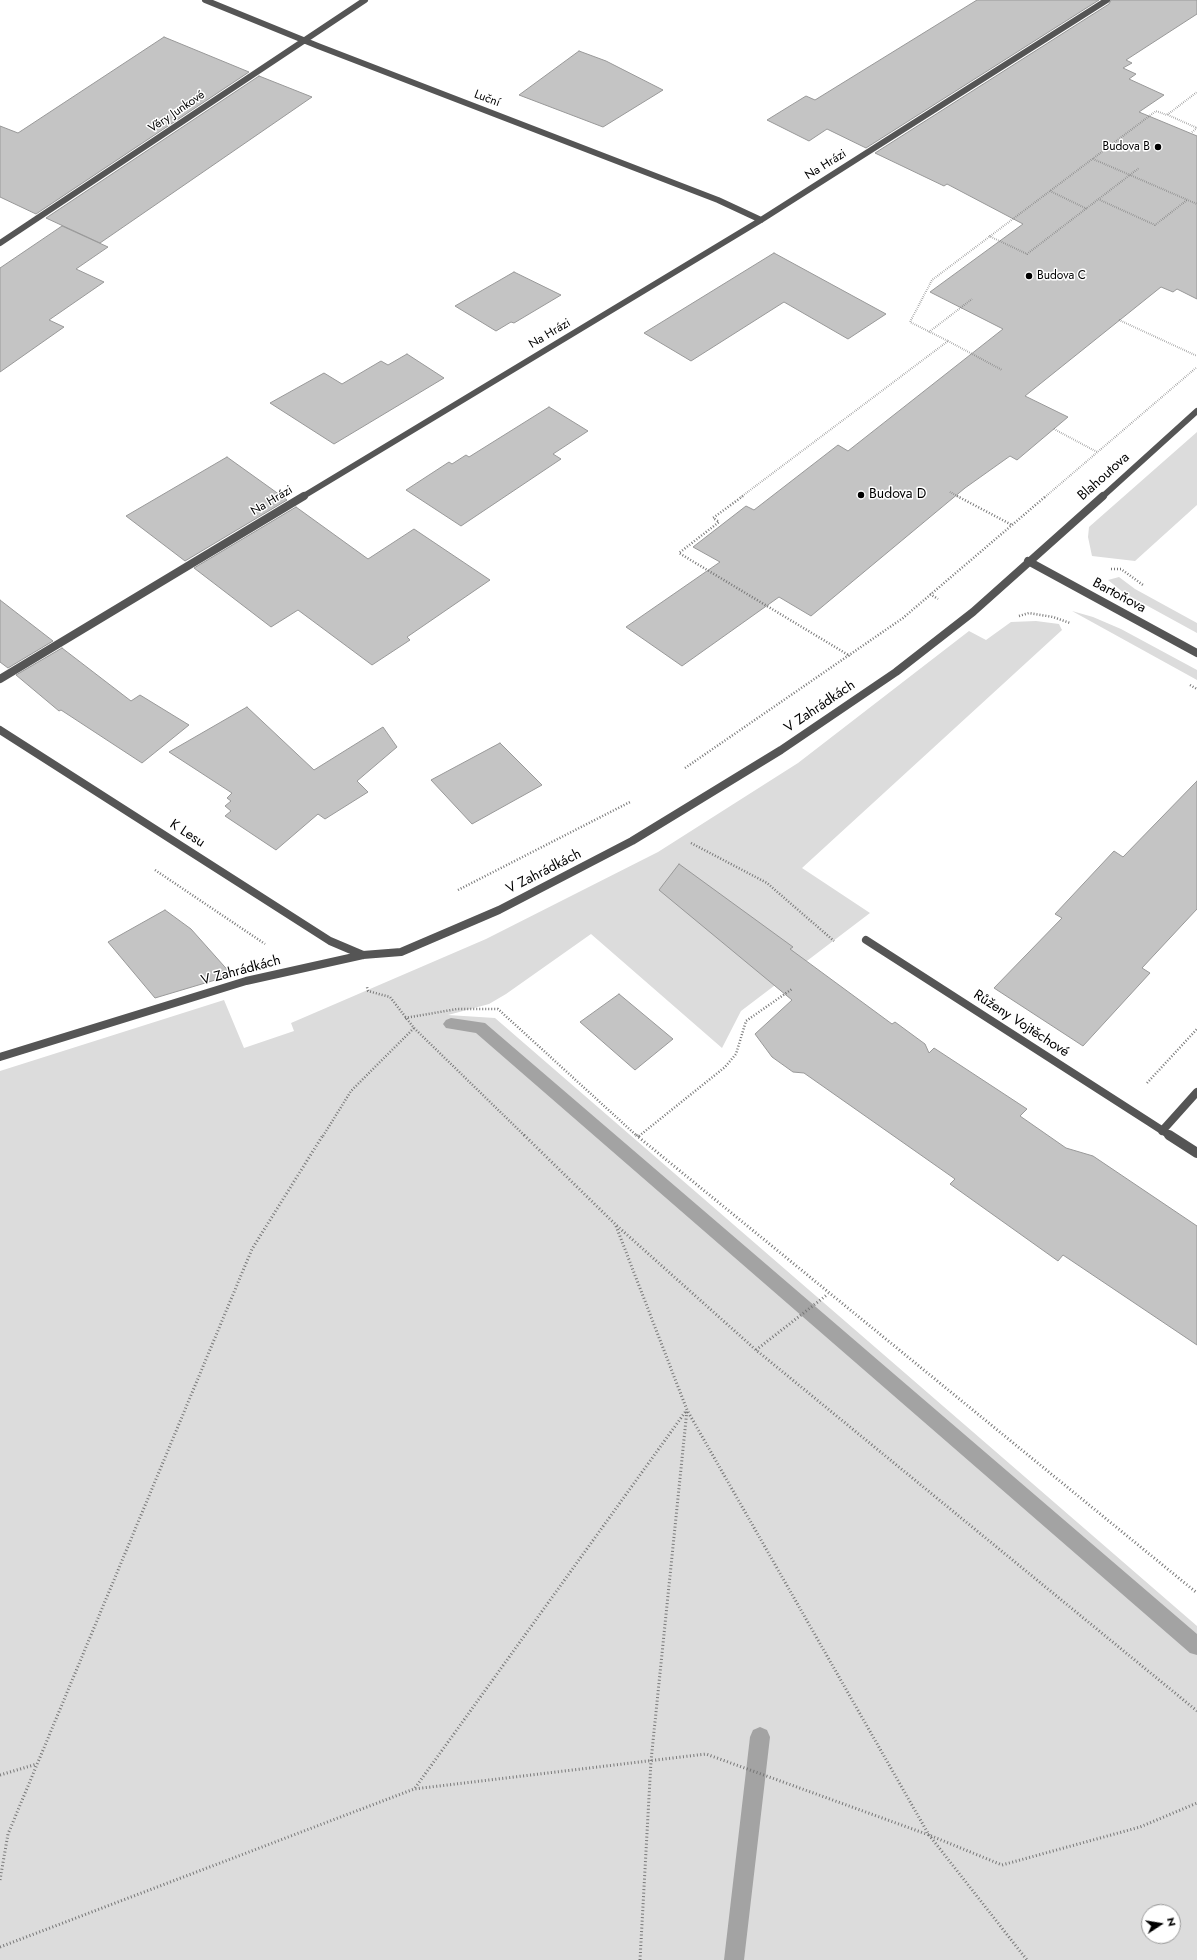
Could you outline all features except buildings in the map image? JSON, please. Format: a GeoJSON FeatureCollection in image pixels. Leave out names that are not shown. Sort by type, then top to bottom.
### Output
{"type":"FeatureCollection","features":[{"type":"Feature","properties":{"kind":"street","name":"Luční"},"geometry":{"type":"LineString","coordinates":[[205,0],[718,200],[761,220]]}},
{"type":"Feature","properties":{"kind":"street","name":"Věry Junkové"},"geometry":{"type":"LineString","coordinates":[[0,243],[365,0]]}},
{"type":"Feature","properties":{"kind":"street","name":"Na Hrázi"},"geometry":{"type":"LineString","coordinates":[[0,679],[761,220],[1107,0]]}},
{"type":"Feature","properties":{"kind":"street","name":"Blahoutova"},"geometry":{"type":"LineString","coordinates":[[1028,561],[1197,411]]}},
{"type":"Feature","properties":{"kind":"street","name":"V Zahrádkách"},"geometry":{"type":"LineString","coordinates":[[0,1057],[246,981],[363,955],[401,952],[499,910],[659,826],[800,737],[896,672],[965,618],[1028,561]]}},
{"type":"Feature","properties":{"kind":"street","name":"Bartoňova"},"geometry":{"type":"LineString","coordinates":[[1028,561],[1197,653]]}},
{"type":"Feature","properties":{"kind":"street","name":"K Lesu"},"geometry":{"type":"LineString","coordinates":[[0,730],[330,942],[363,955]]}},
{"type":"Feature","properties":{"kind":"street","name":"Růženy Vojtěchové"},"geometry":{"type":"LineString","coordinates":[[866,940],[1197,1154]]}},
{"type":"Feature","properties":{"kind":"street"},"geometry":{"type":"LineString","coordinates":[[1162,1131],[1197,1092]]}},
{"type":"Feature","properties":{"kind":"path"},"geometry":{"type":"LineString","coordinates":[[1168,115],[1197,92]]}},
{"type":"Feature","properties":{"kind":"path"},"geometry":{"type":"LineString","coordinates":[[1002,370],[910,322],[932,280],[1156,111],[1197,128],[1192,132]]}},
{"type":"Feature","properties":{"kind":"path"},"geometry":{"type":"LineString","coordinates":[[1092,159],[1197,204]]}},
{"type":"Feature","properties":{"kind":"path"},"geometry":{"type":"LineString","coordinates":[[989,236],[1027,254],[1100,200],[1139,168]]}},
{"type":"Feature","properties":{"kind":"path"},"geometry":{"type":"LineString","coordinates":[[1050,191],[1087,209]]}},
{"type":"Feature","properties":{"kind":"path"},"geometry":{"type":"LineString","coordinates":[[1100,200],[1155,225],[1188,199]]}},
{"type":"Feature","properties":{"kind":"path"},"geometry":{"type":"LineString","coordinates":[[929,332],[972,299]]}},
{"type":"Feature","properties":{"kind":"path"},"geometry":{"type":"LineString","coordinates":[[1119,320],[1197,356]]}},
{"type":"Feature","properties":{"kind":"path"},"geometry":{"type":"LineString","coordinates":[[850,656],[679,554],[718,522],[713,518],[948,341]]}},
{"type":"Feature","properties":{"kind":"path"},"geometry":{"type":"LineString","coordinates":[[679,773],[903,618],[1197,367]]}},
{"type":"Feature","properties":{"kind":"path"},"geometry":{"type":"LineString","coordinates":[[1054,429],[1098,452]]}},
{"type":"Feature","properties":{"kind":"path"},"geometry":{"type":"LineString","coordinates":[[950,492],[1012,525]]}},
{"type":"Feature","properties":{"kind":"path"},"geometry":{"type":"LineString","coordinates":[[930,594],[965,618]]}},
{"type":"Feature","properties":{"kind":"path"},"geometry":{"type":"LineString","coordinates":[[1017,617],[1029,613],[1053,617],[1074,624]]}},
{"type":"Feature","properties":{"kind":"path"},"geometry":{"type":"LineString","coordinates":[[1184,681],[1197,689]]}},
{"type":"Feature","properties":{"kind":"path"},"geometry":{"type":"LineString","coordinates":[[454,893],[631,802]]}},
{"type":"Feature","properties":{"kind":"path"},"geometry":{"type":"LineString","coordinates":[[659,826],[766,883],[835,942]]}},
{"type":"Feature","properties":{"kind":"path"},"geometry":{"type":"LineString","coordinates":[[363,955],[368,990],[390,998],[414,1028],[615,1224],[756,1350],[1197,1711]]}},
{"type":"Feature","properties":{"kind":"path"},"geometry":{"type":"LineString","coordinates":[[638,1137],[725,1067],[736,1054],[746,1021],[792,989]]}},
{"type":"Feature","properties":{"kind":"path"},"geometry":{"type":"LineString","coordinates":[[405,1018],[458,1009],[498,1009],[638,1137],[828,1294],[1197,1593]]}},
{"type":"Feature","properties":{"kind":"path"},"geometry":{"type":"LineString","coordinates":[[0,1880],[8,1834],[252,1249],[351,1091],[414,1028]]}},
{"type":"Feature","properties":{"kind":"path"},"geometry":{"type":"LineString","coordinates":[[1125,1107],[1197,1029]]}},
{"type":"Feature","properties":{"kind":"path"},"geometry":{"type":"LineString","coordinates":[[615,1224],[687,1410],[929,1835],[1027,1960]]}},
{"type":"Feature","properties":{"kind":"path"},"geometry":{"type":"LineString","coordinates":[[756,1350],[828,1294]]}},
{"type":"Feature","properties":{"kind":"path"},"geometry":{"type":"LineString","coordinates":[[640,1960],[651,1761],[687,1410]]}},
{"type":"Feature","properties":{"kind":"path"},"geometry":{"type":"LineString","coordinates":[[414,1789],[687,1410]]}},
{"type":"Feature","properties":{"kind":"path"},"geometry":{"type":"LineString","coordinates":[[0,1947],[414,1789],[706,1754],[929,1835],[1002,1865],[1140,1827],[1197,1802]]}},
{"type":"Feature","properties":{"kind":"path"},"geometry":{"type":"LineString","coordinates":[[0,1775],[38,1764]]}},
{"type":"Feature","properties":{"kind":"shaded area"},"geometry":{"type":"Polygon","coordinates":[[[1197,432],[1197,505],[1135,561],[1092,556],[1088,537],[1089,527],[1197,432]]]}},
{"type":"Feature","properties":{"kind":"shaded area"},"geometry":{"type":"Polygon","coordinates":[[[1119,577],[1135,589],[1197,623],[1197,633],[1124,593],[1108,580],[1119,577]]]}},
{"type":"Feature","properties":{"kind":"shaded area"},"geometry":{"type":"Polygon","coordinates":[[[1072,611],[1093,617],[1121,629],[1197,670],[1197,680],[1072,611]]]}},
{"type":"Feature","properties":{"kind":"shaded area"},"geometry":{"type":"Polygon","coordinates":[[[1036,621],[1059,624],[1062,630],[802,868],[870,913],[741,1011],[722,1048],[591,934],[506,994],[489,1004],[448,1015],[495,1018],[1197,1626],[1197,1960],[0,1960],[0,1071],[224,1000],[244,1048],[294,1031],[291,1023],[486,939],[658,852],[798,763],[969,631],[986,640],[1011,622],[1036,621]]]}},
{"type":"Feature","properties":{"kind":"waterway"},"geometry":{"type":"LineString","coordinates":[[451,1024],[480,1027],[1197,1646]]}},
{"type":"Feature","properties":{"kind":"waterway"},"geometry":{"type":"LineString","coordinates":[[734,1960],[760,1737]]}},
{"type":"Feature","properties":{"kind":"place","name":"Budova B"},"geometry":{"type":"Point","coordinates":[1158,147]}},
{"type":"Feature","properties":{"kind":"place","name":"Budova C"},"geometry":{"type":"Point","coordinates":[1029,276]}},
{"type":"Feature","properties":{"kind":"place","name":"Budova D"},"geometry":{"type":"Point","coordinates":[861,495]}}]}
